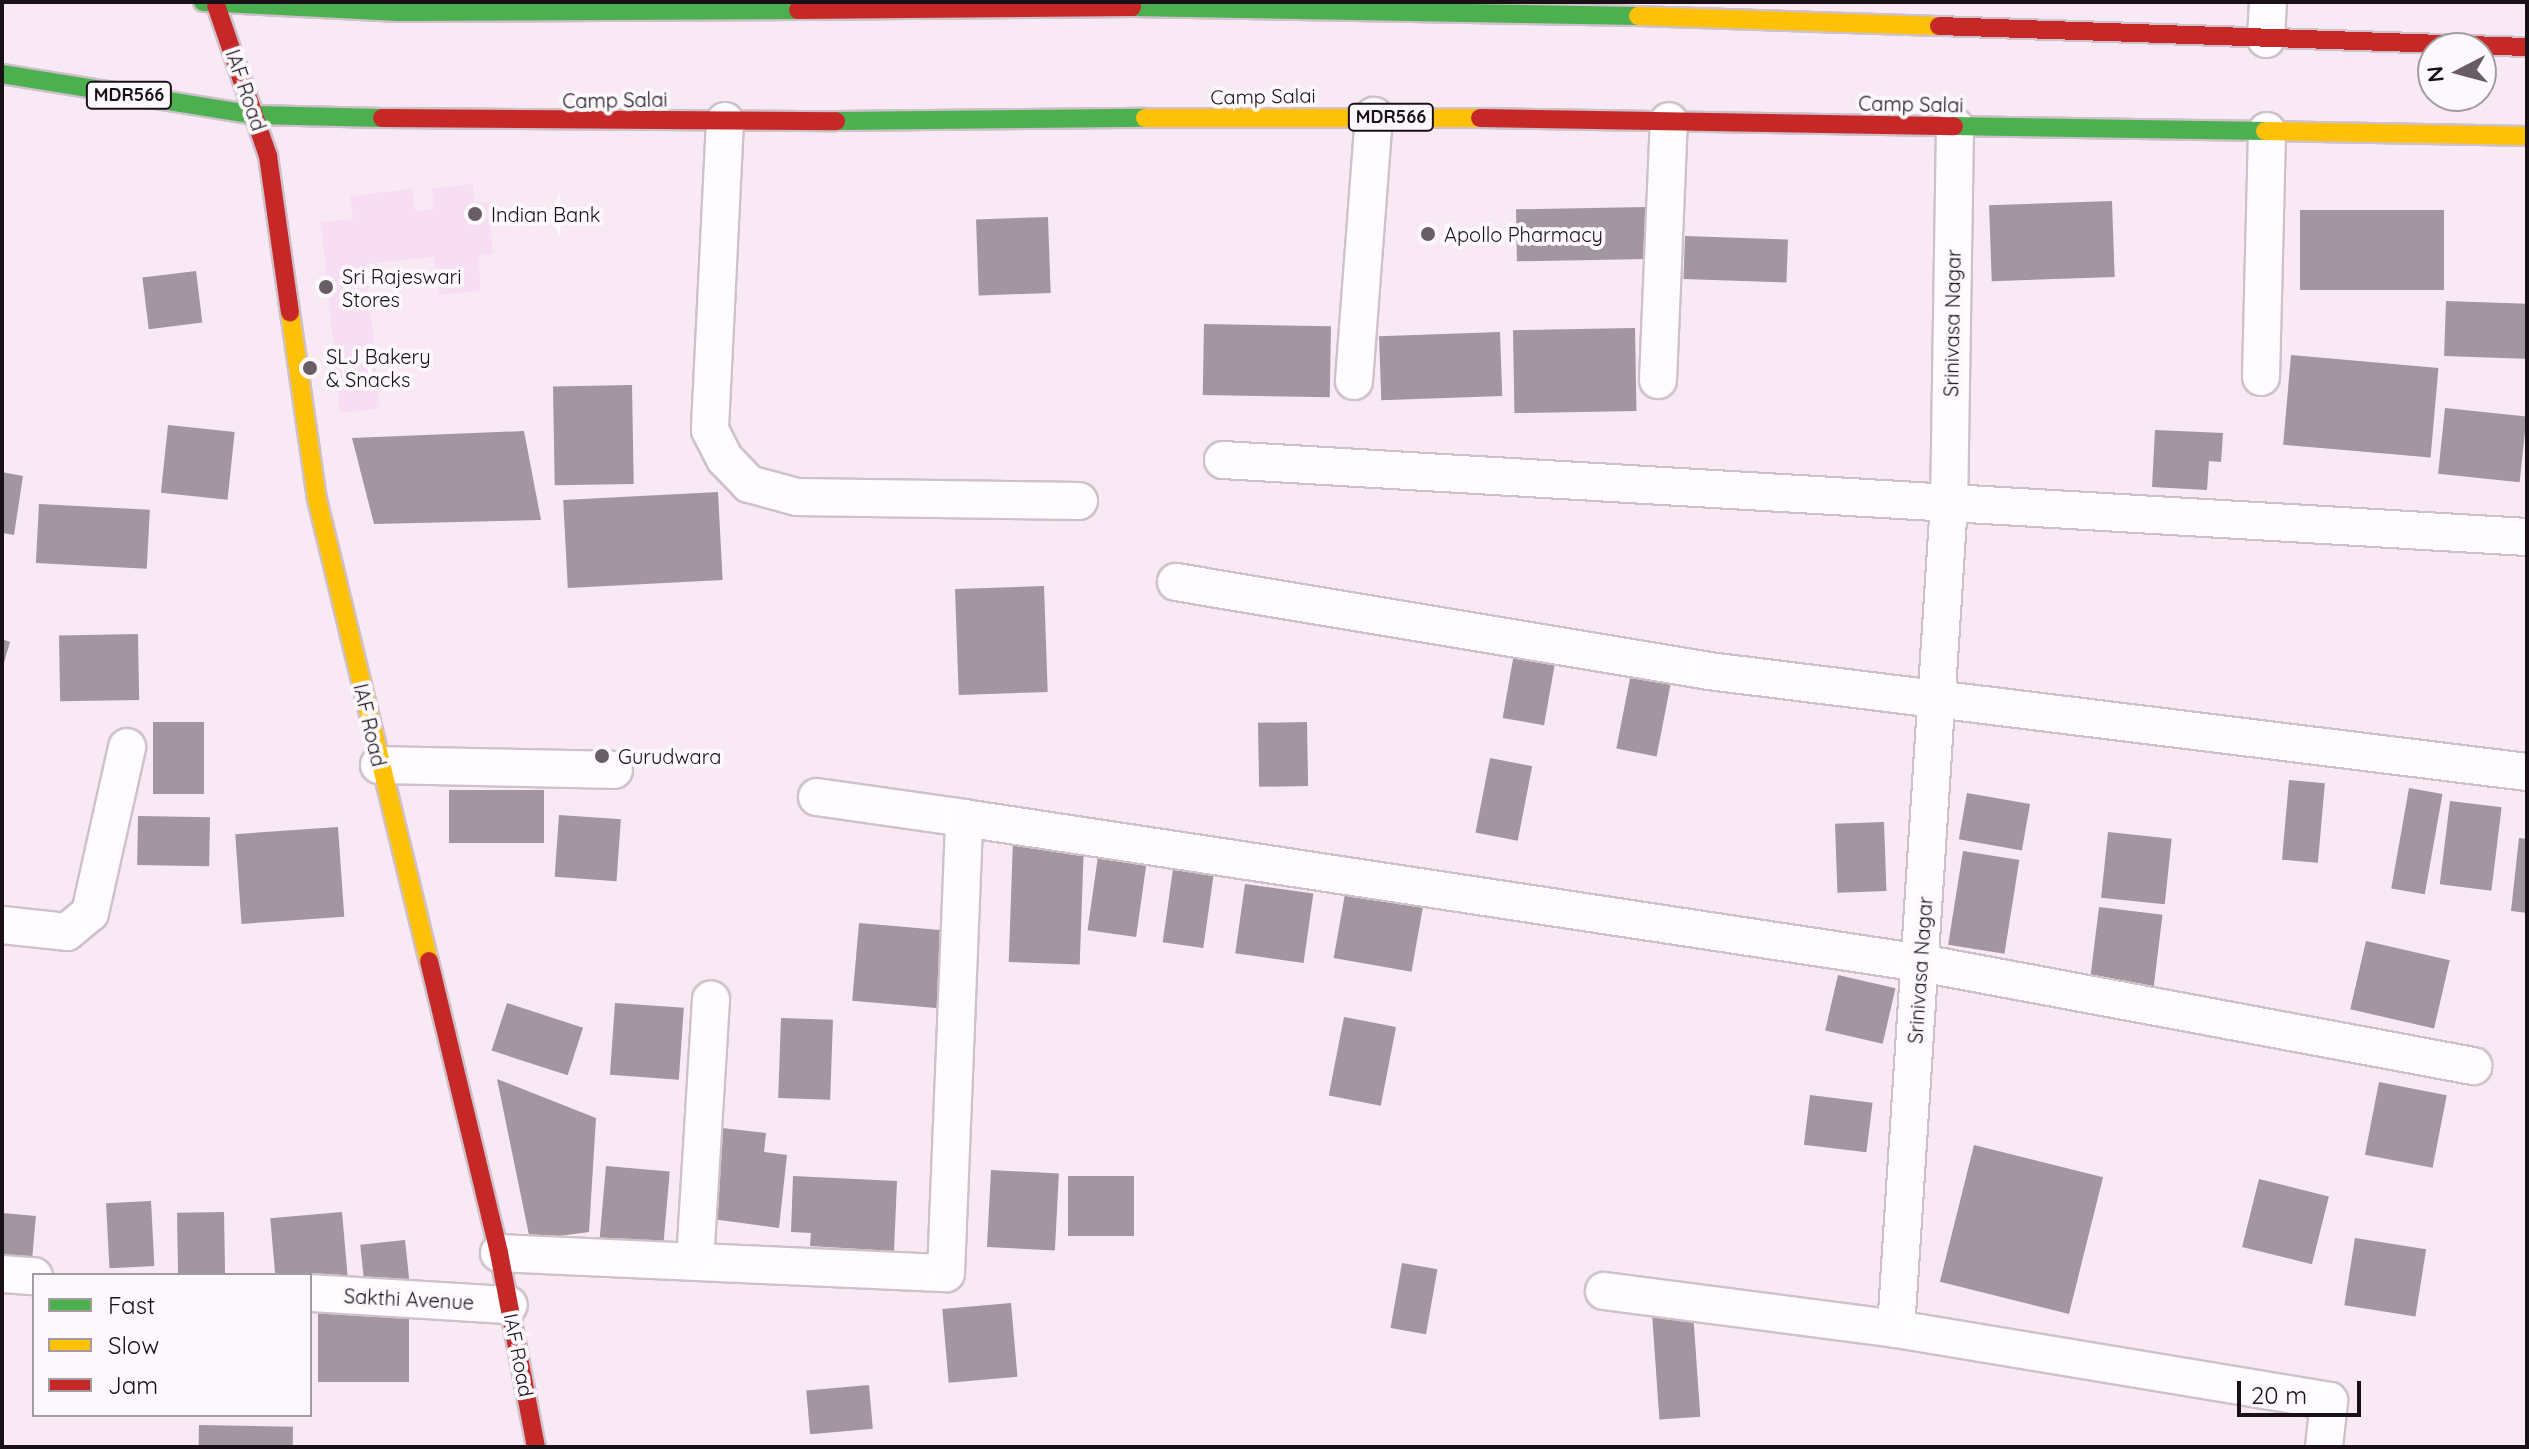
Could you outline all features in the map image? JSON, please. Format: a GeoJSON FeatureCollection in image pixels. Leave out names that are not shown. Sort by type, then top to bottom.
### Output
{"type":"FeatureCollection","features":[{"type":"Feature","properties":{"kind":"main road"},"geometry":{"type":"LineString","coordinates":[[212,3],[399,12],[908,4],[1367,4],[1684,9],[2266,39],[2527,47]]}},
{"type":"Feature","properties":{"kind":"main road","name":"IAF Road"},"geometry":{"type":"LineString","coordinates":[[212,3],[256,115],[317,499],[499,1253],[536,1447]]}},
{"type":"Feature","properties":{"kind":"main road","name":"Camp Salai"},"geometry":{"type":"LineString","coordinates":[[2,74],[256,115],[725,121],[1374,116],[2527,136]]}},
{"type":"Feature","properties":{"kind":"street"},"geometry":{"type":"LineString","coordinates":[[2266,39],[2268,2]]}},
{"type":"Feature","properties":{"kind":"street"},"geometry":{"type":"LineString","coordinates":[[1354,381],[1374,116]]}},
{"type":"Feature","properties":{"kind":"street"},"geometry":{"type":"LineString","coordinates":[[725,121],[710,430],[725,459],[749,484],[797,497],[1079,501]]}},
{"type":"Feature","properties":{"kind":"street"},"geometry":{"type":"LineString","coordinates":[[1658,380],[1669,121]]}},
{"type":"Feature","properties":{"kind":"street","name":"Srinivasa Nagar"},"geometry":{"type":"LineString","coordinates":[[1896,1329],[1949,503],[1955,127]]}},
{"type":"Feature","properties":{"kind":"street"},"geometry":{"type":"LineString","coordinates":[[2261,377],[2267,131]]}},
{"type":"Feature","properties":{"kind":"street"},"geometry":{"type":"LineString","coordinates":[[1223,460],[2527,537]]}},
{"type":"Feature","properties":{"kind":"street"},"geometry":{"type":"LineString","coordinates":[[1176,582],[1935,702],[2527,772]]}},
{"type":"Feature","properties":{"kind":"street"},"geometry":{"type":"LineString","coordinates":[[2,925],[67,932],[90,913],[127,747]]}},
{"type":"Feature","properties":{"kind":"street"},"geometry":{"type":"LineString","coordinates":[[379,765],[614,770]]}},
{"type":"Feature","properties":{"kind":"street"},"geometry":{"type":"LineString","coordinates":[[817,797],[1921,963],[2473,1066]]}},
{"type":"Feature","properties":{"kind":"street"},"geometry":{"type":"LineString","coordinates":[[499,1253],[946,1273],[964,818]]}},
{"type":"Feature","properties":{"kind":"street"},"geometry":{"type":"LineString","coordinates":[[695,1261],[711,999]]}},
{"type":"Feature","properties":{"kind":"street"},"geometry":{"type":"LineString","coordinates":[[2,1274],[32,1276]]}},
{"type":"Feature","properties":{"kind":"street"},"geometry":{"type":"LineString","coordinates":[[1604,1291],[1896,1329],[2329,1401],[2324,1447]]}},
{"type":"Feature","properties":{"kind":"street","name":"Sakthi Avenue"},"geometry":{"type":"LineString","coordinates":[[312,1293],[509,1305]]}},
{"type":"Feature","properties":{"kind":"shaded area"},"geometry":{"type":"Polygon","coordinates":[[[473,184],[474,203],[489,202],[493,254],[478,256],[481,291],[439,295],[434,257],[366,264],[380,409],[340,413],[321,222],[353,219],[350,196],[412,189],[415,211],[434,209],[432,188],[473,184]]]}},
{"type":"Feature","properties":{"kind":"building"},"geometry":{"type":"Polygon","coordinates":[[[2112,201],[2115,277],[1992,281],[1989,205],[2112,201]]]}},
{"type":"Feature","properties":{"kind":"building"},"geometry":{"type":"Polygon","coordinates":[[[1647,207],[1648,259],[1517,261],[1516,209],[1647,207]]]}},
{"type":"Feature","properties":{"kind":"building"},"geometry":{"type":"Polygon","coordinates":[[[2300,210],[2444,210],[2444,290],[2300,290],[2300,210]]]}},
{"type":"Feature","properties":{"kind":"building"},"geometry":{"type":"Polygon","coordinates":[[[1048,217],[1051,293],[979,295],[976,220],[1048,217]]]}},
{"type":"Feature","properties":{"kind":"building"},"geometry":{"type":"Polygon","coordinates":[[[1685,236],[1788,240],[1786,283],[1683,279],[1685,236]]]}},
{"type":"Feature","properties":{"kind":"building"},"geometry":{"type":"Polygon","coordinates":[[[196,271],[202,323],[149,329],[142,278],[196,271]]]}},
{"type":"Feature","properties":{"kind":"building"},"geometry":{"type":"Polygon","coordinates":[[[2446,301],[2527,304],[2525,359],[2444,356],[2446,301]]]}},
{"type":"Feature","properties":{"kind":"building"},"geometry":{"type":"Polygon","coordinates":[[[1204,324],[1331,326],[1330,397],[1203,395],[1204,324]]]}},
{"type":"Feature","properties":{"kind":"building"},"geometry":{"type":"Polygon","coordinates":[[[1635,328],[1636,411],[1514,413],[1513,330],[1635,328]]]}},
{"type":"Feature","properties":{"kind":"building"},"geometry":{"type":"Polygon","coordinates":[[[1500,332],[1502,396],[1381,400],[1379,336],[1500,332]]]}},
{"type":"Feature","properties":{"kind":"building"},"geometry":{"type":"Polygon","coordinates":[[[2291,355],[2438,368],[2431,458],[2283,445],[2291,355]]]}},
{"type":"Feature","properties":{"kind":"building"},"geometry":{"type":"Polygon","coordinates":[[[632,385],[634,484],[555,485],[553,386],[632,385]]]}},
{"type":"Feature","properties":{"kind":"building"},"geometry":{"type":"Polygon","coordinates":[[[2445,408],[2527,417],[2520,482],[2438,474],[2445,408]]]}},
{"type":"Feature","properties":{"kind":"building"},"geometry":{"type":"Polygon","coordinates":[[[168,425],[235,432],[228,500],[161,493],[168,425]]]}},
{"type":"Feature","properties":{"kind":"building"},"geometry":{"type":"Polygon","coordinates":[[[2155,430],[2223,433],[2221,462],[2209,461],[2207,490],[2152,487],[2155,430]]]}},
{"type":"Feature","properties":{"kind":"building"},"geometry":{"type":"Polygon","coordinates":[[[524,431],[541,520],[374,524],[352,438],[524,431]]]}},
{"type":"Feature","properties":{"kind":"building"},"geometry":{"type":"Polygon","coordinates":[[[2,472],[23,476],[14,535],[2,533],[2,472]]]}},
{"type":"Feature","properties":{"kind":"building"},"geometry":{"type":"Polygon","coordinates":[[[718,492],[723,580],[568,588],[563,500],[718,492]]]}},
{"type":"Feature","properties":{"kind":"building"},"geometry":{"type":"Polygon","coordinates":[[[39,504],[150,510],[147,569],[36,563],[39,504]]]}},
{"type":"Feature","properties":{"kind":"building"},"geometry":{"type":"Polygon","coordinates":[[[1044,586],[1048,692],[959,695],[955,589],[1044,586]]]}},
{"type":"Feature","properties":{"kind":"building"},"geometry":{"type":"Polygon","coordinates":[[[138,634],[139,700],[60,701],[59,635],[138,634]]]}},
{"type":"Feature","properties":{"kind":"building"},"geometry":{"type":"Polygon","coordinates":[[[2,639],[10,642],[3,666],[2,666],[2,639]]]}},
{"type":"Feature","properties":{"kind":"building"},"geometry":{"type":"Polygon","coordinates":[[[1515,648],[1556,655],[1544,725],[1503,718],[1515,648]]]}},
{"type":"Feature","properties":{"kind":"building"},"geometry":{"type":"Polygon","coordinates":[[[1631,673],[1671,681],[1657,756],[1616,749],[1631,673]]]}},
{"type":"Feature","properties":{"kind":"building"},"geometry":{"type":"Polygon","coordinates":[[[153,722],[204,722],[204,794],[153,794],[153,722]]]}},
{"type":"Feature","properties":{"kind":"building"},"geometry":{"type":"Polygon","coordinates":[[[1307,722],[1308,786],[1259,787],[1258,723],[1307,722]]]}},
{"type":"Feature","properties":{"kind":"building"},"geometry":{"type":"Polygon","coordinates":[[[1490,758],[1532,766],[1518,841],[1475,833],[1490,758]]]}},
{"type":"Feature","properties":{"kind":"building"},"geometry":{"type":"Polygon","coordinates":[[[2289,780],[2325,783],[2318,863],[2282,860],[2289,780]]]}},
{"type":"Feature","properties":{"kind":"building"},"geometry":{"type":"Polygon","coordinates":[[[2409,788],[2442,794],[2425,894],[2391,888],[2409,788]]]}},
{"type":"Feature","properties":{"kind":"building"},"geometry":{"type":"Polygon","coordinates":[[[449,790],[544,790],[544,843],[449,843],[449,790]]]}},
{"type":"Feature","properties":{"kind":"building"},"geometry":{"type":"Polygon","coordinates":[[[1967,793],[2030,804],[2022,850],[1959,839],[1967,793]]]}},
{"type":"Feature","properties":{"kind":"building"},"geometry":{"type":"Polygon","coordinates":[[[2450,801],[2502,807],[2491,891],[2440,884],[2450,801]]]}},
{"type":"Feature","properties":{"kind":"building"},"geometry":{"type":"Polygon","coordinates":[[[559,815],[621,819],[617,881],[555,877],[559,815]]]}},
{"type":"Feature","properties":{"kind":"building"},"geometry":{"type":"Polygon","coordinates":[[[138,816],[210,817],[209,866],[137,865],[138,816]]]}},
{"type":"Feature","properties":{"kind":"building"},"geometry":{"type":"Polygon","coordinates":[[[1884,822],[1886,891],[1837,893],[1835,824],[1884,822]]]}},
{"type":"Feature","properties":{"kind":"building"},"geometry":{"type":"Polygon","coordinates":[[[338,827],[344,917],[242,924],[235,834],[338,827]]]}},
{"type":"Feature","properties":{"kind":"building"},"geometry":{"type":"Polygon","coordinates":[[[2108,832],[2172,839],[2165,904],[2101,898],[2108,832]]]}},
{"type":"Feature","properties":{"kind":"building"},"geometry":{"type":"Polygon","coordinates":[[[2519,838],[2527,839],[2527,913],[2511,911],[2519,838]]]}},
{"type":"Feature","properties":{"kind":"building"},"geometry":{"type":"Polygon","coordinates":[[[1013,840],[1084,842],[1080,964],[1009,962],[1013,840]]]}},
{"type":"Feature","properties":{"kind":"building"},"geometry":{"type":"Polygon","coordinates":[[[1099,849],[1148,856],[1136,937],[1088,930],[1099,849]]]}},
{"type":"Feature","properties":{"kind":"building"},"geometry":{"type":"Polygon","coordinates":[[[1963,851],[2019,860],[2004,954],[1948,945],[1963,851]]]}},
{"type":"Feature","properties":{"kind":"building"},"geometry":{"type":"Polygon","coordinates":[[[1173,869],[1214,875],[1203,948],[1163,942],[1173,869]]]}},
{"type":"Feature","properties":{"kind":"building"},"geometry":{"type":"Polygon","coordinates":[[[1245,884],[1313,894],[1304,963],[1235,953],[1245,884]]]}},
{"type":"Feature","properties":{"kind":"building"},"geometry":{"type":"Polygon","coordinates":[[[1346,888],[1424,902],[1411,972],[1334,958],[1346,888]]]}},
{"type":"Feature","properties":{"kind":"building"},"geometry":{"type":"Polygon","coordinates":[[[2099,907],[2163,915],[2153,996],[2089,988],[2099,907]]]}},
{"type":"Feature","properties":{"kind":"building"},"geometry":{"type":"Polygon","coordinates":[[[859,923],[952,931],[945,1009],[852,1001],[859,923]]]}},
{"type":"Feature","properties":{"kind":"building"},"geometry":{"type":"Polygon","coordinates":[[[2366,941],[2450,960],[2434,1029],[2350,1009],[2366,941]]]}},
{"type":"Feature","properties":{"kind":"building"},"geometry":{"type":"Polygon","coordinates":[[[1838,975],[1895,988],[1883,1044],[1825,1031],[1838,975]]]}},
{"type":"Feature","properties":{"kind":"building"},"geometry":{"type":"Polygon","coordinates":[[[507,1003],[583,1028],[568,1075],[492,1051],[507,1003]]]}},
{"type":"Feature","properties":{"kind":"building"},"geometry":{"type":"Polygon","coordinates":[[[615,1003],[684,1008],[679,1080],[610,1075],[615,1003]]]}},
{"type":"Feature","properties":{"kind":"building"},"geometry":{"type":"Polygon","coordinates":[[[1344,1017],[1396,1027],[1381,1106],[1329,1096],[1344,1017]]]}},
{"type":"Feature","properties":{"kind":"building"},"geometry":{"type":"Polygon","coordinates":[[[781,1018],[833,1020],[830,1100],[778,1098],[781,1018]]]}},
{"type":"Feature","properties":{"kind":"building"},"geometry":{"type":"Polygon","coordinates":[[[497,1079],[596,1118],[589,1232],[530,1240],[497,1079]]]}},
{"type":"Feature","properties":{"kind":"building"},"geometry":{"type":"Polygon","coordinates":[[[2379,1082],[2447,1095],[2433,1168],[2365,1155],[2379,1082]]]}},
{"type":"Feature","properties":{"kind":"building"},"geometry":{"type":"Polygon","coordinates":[[[1810,1095],[1873,1103],[1866,1152],[1804,1145],[1810,1095]]]}},
{"type":"Feature","properties":{"kind":"building"},"geometry":{"type":"Polygon","coordinates":[[[722,1128],[766,1133],[764,1152],[787,1155],[779,1228],[712,1219],[722,1128]]]}},
{"type":"Feature","properties":{"kind":"building"},"geometry":{"type":"Polygon","coordinates":[[[1974,1145],[2103,1177],[2069,1314],[1940,1282],[1974,1145]]]}},
{"type":"Feature","properties":{"kind":"building"},"geometry":{"type":"Polygon","coordinates":[[[606,1166],[670,1172],[663,1244],[600,1239],[606,1166]]]}},
{"type":"Feature","properties":{"kind":"building"},"geometry":{"type":"Polygon","coordinates":[[[991,1170],[1059,1174],[1055,1250],[987,1247],[991,1170]]]}},
{"type":"Feature","properties":{"kind":"building"},"geometry":{"type":"Polygon","coordinates":[[[793,1176],[897,1181],[894,1251],[810,1246],[811,1233],[791,1232],[793,1176]]]}},
{"type":"Feature","properties":{"kind":"building"},"geometry":{"type":"Polygon","coordinates":[[[1068,1176],[1134,1176],[1134,1236],[1068,1236],[1068,1176]]]}},
{"type":"Feature","properties":{"kind":"building"},"geometry":{"type":"Polygon","coordinates":[[[2259,1179],[2329,1196],[2312,1264],[2242,1247],[2259,1179]]]}},
{"type":"Feature","properties":{"kind":"building"},"geometry":{"type":"Polygon","coordinates":[[[151,1201],[154,1266],[109,1268],[106,1203],[151,1201]]]}},
{"type":"Feature","properties":{"kind":"building"},"geometry":{"type":"Polygon","coordinates":[[[224,1212],[225,1273],[178,1273],[177,1213],[224,1212]]]}},
{"type":"Feature","properties":{"kind":"building"},"geometry":{"type":"Polygon","coordinates":[[[342,1212],[348,1276],[312,1279],[312,1273],[275,1273],[270,1218],[342,1212]]]}},
{"type":"Feature","properties":{"kind":"building"},"geometry":{"type":"Polygon","coordinates":[[[3,1213],[36,1216],[31,1271],[2,1268],[3,1213]]]}},
{"type":"Feature","properties":{"kind":"building"},"geometry":{"type":"Polygon","coordinates":[[[2355,1238],[2426,1249],[2415,1316],[2344,1305],[2355,1238]]]}},
{"type":"Feature","properties":{"kind":"building"},"geometry":{"type":"Polygon","coordinates":[[[405,1240],[410,1286],[365,1290],[360,1245],[405,1240]]]}},
{"type":"Feature","properties":{"kind":"building"},"geometry":{"type":"Polygon","coordinates":[[[1402,1263],[1437,1269],[1426,1334],[1391,1328],[1402,1263]]]}},
{"type":"Feature","properties":{"kind":"building"},"geometry":{"type":"Polygon","coordinates":[[[1011,1303],[1017,1377],[949,1383],[942,1309],[1011,1303]]]}},
{"type":"Feature","properties":{"kind":"building"},"geometry":{"type":"Polygon","coordinates":[[[318,1311],[409,1311],[409,1382],[318,1382],[318,1311]]]}},
{"type":"Feature","properties":{"kind":"building"},"geometry":{"type":"Polygon","coordinates":[[[1693,1312],[1700,1417],[1659,1420],[1652,1315],[1693,1312]]]}},
{"type":"Feature","properties":{"kind":"building"},"geometry":{"type":"Polygon","coordinates":[[[869,1385],[873,1429],[810,1434],[806,1390],[869,1385]]]}},
{"type":"Feature","properties":{"kind":"building"},"geometry":{"type":"Polygon","coordinates":[[[199,1425],[293,1427],[293,1447],[199,1447],[199,1425]]]}},
{"type":"Feature","properties":{"kind":"traffic: fast"},"geometry":{"type":"LineString","coordinates":[[203,2],[399,12],[798,10]]}},
{"type":"Feature","properties":{"kind":"traffic: fast"},"geometry":{"type":"LineString","coordinates":[[1132,7],[1638,16]]}},
{"type":"Feature","properties":{"kind":"traffic: fast"},"geometry":{"type":"LineString","coordinates":[[2,74],[256,115],[382,118]]}},
{"type":"Feature","properties":{"kind":"traffic: fast"},"geometry":{"type":"LineString","coordinates":[[836,121],[1145,118]]}},
{"type":"Feature","properties":{"kind":"traffic: fast"},"geometry":{"type":"LineString","coordinates":[[1954,126],[2265,131]]}},
{"type":"Feature","properties":{"kind":"traffic: slow"},"geometry":{"type":"LineString","coordinates":[[1638,16],[1939,26]]}},
{"type":"Feature","properties":{"kind":"traffic: slow"},"geometry":{"type":"LineString","coordinates":[[1145,118],[1480,118]]}},
{"type":"Feature","properties":{"kind":"traffic: slow"},"geometry":{"type":"LineString","coordinates":[[2265,131],[2527,136]]}},
{"type":"Feature","properties":{"kind":"traffic: slow"},"geometry":{"type":"LineString","coordinates":[[290,312],[317,499],[429,961]]}},
{"type":"Feature","properties":{"kind":"traffic: jam"},"geometry":{"type":"LineString","coordinates":[[216,5],[268,156],[290,312]]}},
{"type":"Feature","properties":{"kind":"traffic: jam"},"geometry":{"type":"LineString","coordinates":[[798,10],[1132,7]]}},
{"type":"Feature","properties":{"kind":"traffic: jam"},"geometry":{"type":"LineString","coordinates":[[1939,26],[2527,47]]}},
{"type":"Feature","properties":{"kind":"traffic: jam"},"geometry":{"type":"LineString","coordinates":[[382,118],[836,121]]}},
{"type":"Feature","properties":{"kind":"traffic: jam"},"geometry":{"type":"LineString","coordinates":[[1480,118],[1954,126]]}},
{"type":"Feature","properties":{"kind":"traffic: jam"},"geometry":{"type":"LineString","coordinates":[[429,961],[499,1253],[536,1447]]}},
{"type":"Feature","properties":{"kind":"place","name":"Indian Bank"},"geometry":{"type":"Point","coordinates":[475,214]}},
{"type":"Feature","properties":{"kind":"place","name":"Apollo Pharmacy"},"geometry":{"type":"Point","coordinates":[1428,234]}},
{"type":"Feature","properties":{"kind":"place","name":"Sri Rajeswari Stores"},"geometry":{"type":"Point","coordinates":[326,287]}},
{"type":"Feature","properties":{"kind":"place","name":"SLJ Bakery & Snacks"},"geometry":{"type":"Point","coordinates":[310,368]}},
{"type":"Feature","properties":{"kind":"place","name":"Gurudwara"},"geometry":{"type":"Point","coordinates":[602,756]}}]}
